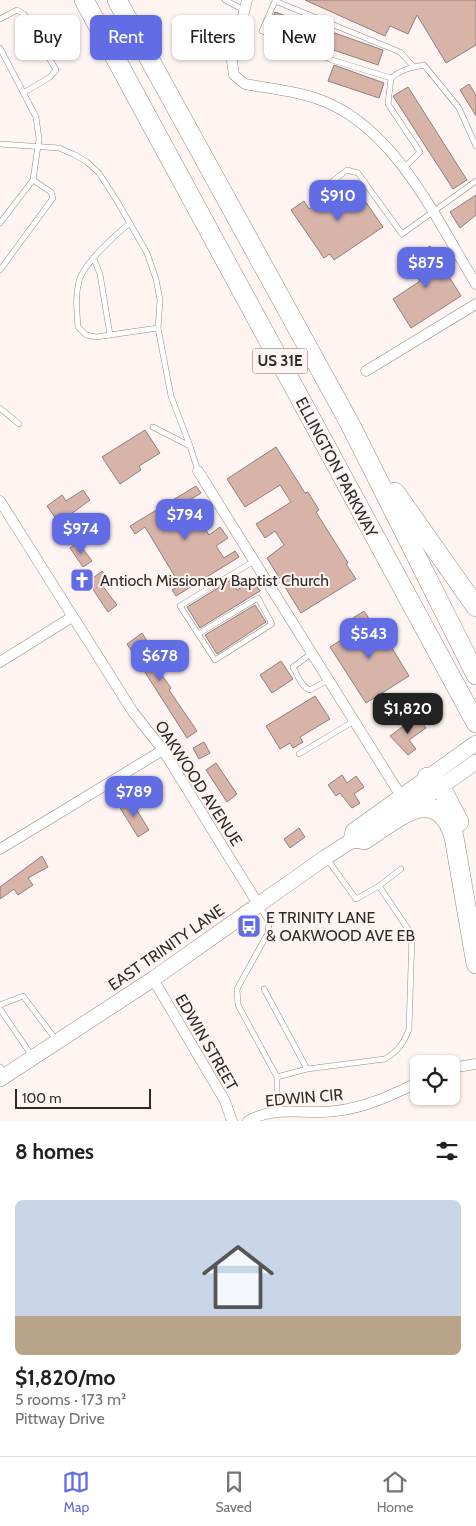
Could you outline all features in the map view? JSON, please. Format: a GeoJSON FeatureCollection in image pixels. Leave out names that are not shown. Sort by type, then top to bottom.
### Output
{"type":"FeatureCollection","features":[{"type":"Feature","properties":{"kind":"highway","name":"ELLINGTON PARKWAY"},"geometry":{"type":"LineString","coordinates":[[84,0],[476,723]]}},
{"type":"Feature","properties":{"kind":"highway","name":"ELLINGTON PARKWAY"},"geometry":{"type":"LineString","coordinates":[[117,0],[350,424],[476,675]]}},
{"type":"Feature","properties":{"kind":"highway"},"geometry":{"type":"LineString","coordinates":[[350,424],[415,522],[476,607]]}},
{"type":"Feature","properties":{"kind":"highway"},"geometry":{"type":"LineString","coordinates":[[433,786],[441,811],[450,823],[454,837],[476,964]]}},
{"type":"Feature","properties":{"kind":"highway"},"geometry":{"type":"LineString","coordinates":[[433,786],[464,833],[476,911]]}},
{"type":"Feature","properties":{"kind":"highway"},"geometry":{"type":"LineString","coordinates":[[357,841],[418,808],[424,806],[441,811]]}},
{"type":"Feature","properties":{"kind":"main road","name":"EAST TRINITY LANE"},"geometry":{"type":"LineString","coordinates":[[357,841],[353,831],[401,796],[433,786],[473,745]]}},
{"type":"Feature","properties":{"kind":"main road","name":"EAST TRINITY LANE"},"geometry":{"type":"LineString","coordinates":[[2,1073],[33,1057],[153,980],[258,904],[326,858],[357,841],[433,786],[476,762]]}},
{"type":"Feature","properties":{"kind":"street"},"geometry":{"type":"LineString","coordinates":[[245,5],[232,60],[234,75],[245,84],[329,103],[362,123],[391,151],[404,169],[476,284]]}},
{"type":"Feature","properties":{"kind":"street"},"geometry":{"type":"LineString","coordinates":[[366,371],[476,304]]}},
{"type":"Feature","properties":{"kind":"street"},"geometry":{"type":"LineString","coordinates":[[198,471],[401,796]]}},
{"type":"Feature","properties":{"kind":"street","name":"OAKWOOD AVENUE"},"geometry":{"type":"LineString","coordinates":[[0,501],[132,712],[164,750],[258,904]]}},
{"type":"Feature","properties":{"kind":"street"},"geometry":{"type":"LineString","coordinates":[[0,662],[72,616]]}},
{"type":"Feature","properties":{"kind":"street"},"geometry":{"type":"LineString","coordinates":[[0,849],[164,750]]}},
{"type":"Feature","properties":{"kind":"street","name":"EDWIN STREET"},"geometry":{"type":"LineString","coordinates":[[153,980],[225,1101],[232,1121]]}},
{"type":"Feature","properties":{"kind":"street"},"geometry":{"type":"LineString","coordinates":[[460,1067],[476,1064]]}},
{"type":"Feature","properties":{"kind":"street","name":"EDWIN CIR"},"geometry":{"type":"LineString","coordinates":[[248,1121],[277,1111],[334,1111],[360,1107],[386,1098],[410,1086]]}},
{"type":"Feature","properties":{"kind":"lane"},"geometry":{"type":"LineString","coordinates":[[225,0],[245,5]]}},
{"type":"Feature","properties":{"kind":"lane"},"geometry":{"type":"LineString","coordinates":[[391,78],[332,60],[262,31],[273,0],[400,52],[414,67]]}},
{"type":"Feature","properties":{"kind":"lane"},"geometry":{"type":"LineString","coordinates":[[0,19],[17,10],[24,14],[56,70],[50,78],[25,92]]}},
{"type":"Feature","properties":{"kind":"lane"},"geometry":{"type":"LineString","coordinates":[[0,48],[25,92],[36,117],[38,146],[33,180],[0,224]]}},
{"type":"Feature","properties":{"kind":"lane"},"geometry":{"type":"LineString","coordinates":[[404,169],[420,152],[388,104],[391,78],[402,69],[424,66],[459,108],[476,146]]}},
{"type":"Feature","properties":{"kind":"lane"},"geometry":{"type":"LineString","coordinates":[[0,144],[59,148],[87,162],[99,173],[130,223],[146,253],[156,279],[160,300],[158,328],[172,396],[198,471]]}},
{"type":"Feature","properties":{"kind":"lane"},"geometry":{"type":"LineString","coordinates":[[315,195],[347,170],[358,173],[402,234],[476,181]]}},
{"type":"Feature","properties":{"kind":"lane"},"geometry":{"type":"LineString","coordinates":[[0,270],[53,198],[51,192],[33,180]]}},
{"type":"Feature","properties":{"kind":"lane"},"geometry":{"type":"LineString","coordinates":[[130,223],[94,259],[79,279],[76,293],[78,327],[86,335],[110,335],[158,328]]}},
{"type":"Feature","properties":{"kind":"lane"},"geometry":{"type":"LineString","coordinates":[[94,259],[100,274],[110,335]]}},
{"type":"Feature","properties":{"kind":"lane"},"geometry":{"type":"LineString","coordinates":[[0,408],[19,424]]}},
{"type":"Feature","properties":{"kind":"lane"},"geometry":{"type":"LineString","coordinates":[[153,427],[190,446]]}},
{"type":"Feature","properties":{"kind":"lane"},"geometry":{"type":"LineString","coordinates":[[198,634],[258,598],[272,624],[214,660],[180,606],[254,560]]}},
{"type":"Feature","properties":{"kind":"lane"},"geometry":{"type":"LineString","coordinates":[[312,654],[293,666],[299,678],[306,688],[310,690],[328,680]]}},
{"type":"Feature","properties":{"kind":"lane"},"geometry":{"type":"LineString","coordinates":[[299,754],[354,721]]}},
{"type":"Feature","properties":{"kind":"lane"},"geometry":{"type":"LineString","coordinates":[[326,858],[356,899],[379,886],[401,869]]}},
{"type":"Feature","properties":{"kind":"lane"},"geometry":{"type":"LineString","coordinates":[[277,1077],[307,1068],[384,1059],[394,1054],[404,1042],[409,1029],[412,935],[379,886]]}},
{"type":"Feature","properties":{"kind":"lane"},"geometry":{"type":"LineString","coordinates":[[258,904],[268,922],[268,934],[237,989],[238,1005],[277,1077],[277,1111]]}},
{"type":"Feature","properties":{"kind":"lane"},"geometry":{"type":"LineString","coordinates":[[264,989],[307,1068]]}},
{"type":"Feature","properties":{"kind":"lane"},"geometry":{"type":"LineString","coordinates":[[0,1005],[23,996],[57,1042]]}},
{"type":"Feature","properties":{"kind":"lane"},"geometry":{"type":"LineString","coordinates":[[0,1009],[33,1057]]}},
{"type":"Feature","properties":{"kind":"building"},"geometry":{"type":"Polygon","coordinates":[[[305,0],[476,0],[476,45],[446,63],[417,15],[408,34],[390,26],[385,36],[305,0]]]}},
{"type":"Feature","properties":{"kind":"building"},"geometry":{"type":"Polygon","coordinates":[[[334,33],[383,50],[378,65],[334,50],[334,33]]]}},
{"type":"Feature","properties":{"kind":"building"},"geometry":{"type":"Polygon","coordinates":[[[334,65],[384,83],[379,98],[328,81],[334,65]]]}},
{"type":"Feature","properties":{"kind":"building"},"geometry":{"type":"Polygon","coordinates":[[[469,84],[476,95],[476,116],[460,90],[469,84]]]}},
{"type":"Feature","properties":{"kind":"building"},"geometry":{"type":"Polygon","coordinates":[[[408,87],[467,180],[453,189],[393,96],[408,87]]]}},
{"type":"Feature","properties":{"kind":"building"},"geometry":{"type":"Polygon","coordinates":[[[352,182],[383,227],[334,260],[330,254],[324,258],[291,210],[304,201],[309,209],[352,182]]]}},
{"type":"Feature","properties":{"kind":"building"},"geometry":{"type":"Polygon","coordinates":[[[476,195],[476,215],[460,228],[450,212],[476,195]]]}},
{"type":"Feature","properties":{"kind":"building"},"geometry":{"type":"Polygon","coordinates":[[[430,246],[461,296],[411,328],[393,299],[420,281],[407,260],[430,246]]]}},
{"type":"Feature","properties":{"kind":"building"},"geometry":{"type":"Polygon","coordinates":[[[145,430],[160,453],[139,466],[141,470],[120,484],[102,457],[145,430]]]}},
{"type":"Feature","properties":{"kind":"building"},"geometry":{"type":"Polygon","coordinates":[[[276,447],[305,493],[308,492],[319,510],[316,512],[356,579],[301,613],[267,558],[284,545],[275,531],[265,538],[256,524],[291,502],[280,485],[245,507],[227,479],[276,447]]]}},
{"type":"Feature","properties":{"kind":"building"},"geometry":{"type":"Polygon","coordinates":[[[196,486],[201,493],[188,501],[209,535],[220,527],[228,538],[216,546],[224,558],[235,551],[239,557],[176,596],[172,590],[180,585],[145,527],[135,534],[130,526],[196,486]]]}},
{"type":"Feature","properties":{"kind":"building"},"geometry":{"type":"Polygon","coordinates":[[[83,490],[90,500],[59,523],[47,506],[62,495],[66,501],[83,490]]]}},
{"type":"Feature","properties":{"kind":"building"},"geometry":{"type":"Polygon","coordinates":[[[78,542],[92,561],[83,567],[70,548],[78,542]]]}},
{"type":"Feature","properties":{"kind":"building"},"geometry":{"type":"Polygon","coordinates":[[[102,571],[109,580],[102,585],[117,605],[108,612],[88,582],[102,571]]]}},
{"type":"Feature","properties":{"kind":"building"},"geometry":{"type":"Polygon","coordinates":[[[231,580],[237,590],[253,580],[260,591],[200,628],[187,607],[231,580]]]}},
{"type":"Feature","properties":{"kind":"building"},"geometry":{"type":"Polygon","coordinates":[[[255,605],[266,622],[217,654],[205,635],[255,605]]]}},
{"type":"Feature","properties":{"kind":"building"},"geometry":{"type":"Polygon","coordinates":[[[364,611],[384,642],[391,637],[396,645],[392,648],[409,676],[366,703],[330,647],[360,628],[353,618],[364,611]]]}},
{"type":"Feature","properties":{"kind":"building"},"geometry":{"type":"Polygon","coordinates":[[[142,633],[161,663],[156,667],[197,731],[187,738],[127,644],[142,633]]]}},
{"type":"Feature","properties":{"kind":"building"},"geometry":{"type":"Polygon","coordinates":[[[281,661],[293,679],[272,693],[260,675],[281,661]]]}},
{"type":"Feature","properties":{"kind":"building"},"geometry":{"type":"Polygon","coordinates":[[[315,696],[330,719],[300,737],[303,742],[293,748],[290,743],[280,749],[266,726],[315,696]]]}},
{"type":"Feature","properties":{"kind":"building"},"geometry":{"type":"Polygon","coordinates":[[[417,716],[426,728],[409,740],[416,749],[408,755],[390,736],[417,716]]]}},
{"type":"Feature","properties":{"kind":"building"},"geometry":{"type":"Polygon","coordinates":[[[204,742],[210,753],[199,759],[193,748],[204,742]]]}},
{"type":"Feature","properties":{"kind":"building"},"geometry":{"type":"Polygon","coordinates":[[[216,763],[237,794],[227,802],[206,770],[216,763]]]}},
{"type":"Feature","properties":{"kind":"building"},"geometry":{"type":"Polygon","coordinates":[[[342,775],[347,783],[356,776],[364,787],[354,794],[360,803],[352,808],[340,793],[336,796],[328,785],[342,775]]]}},
{"type":"Feature","properties":{"kind":"building"},"geometry":{"type":"Polygon","coordinates":[[[130,799],[149,830],[138,837],[119,806],[130,799]]]}},
{"type":"Feature","properties":{"kind":"building"},"geometry":{"type":"Polygon","coordinates":[[[299,828],[305,837],[290,848],[284,839],[299,828]]]}},
{"type":"Feature","properties":{"kind":"building"},"geometry":{"type":"Polygon","coordinates":[[[42,856],[48,867],[28,878],[33,885],[18,895],[14,889],[0,899],[0,887],[42,856]]]}},
{"type":"Feature","properties":{"kind":"place","name":"Antioch Missionary Baptist Church"},"geometry":{"type":"Point","coordinates":[82,580]}},
{"type":"Feature","properties":{"kind":"place","name":"E TRINITY LANE & OAKWOOD AVE EB"},"geometry":{"type":"Point","coordinates":[249,926]}}]}
